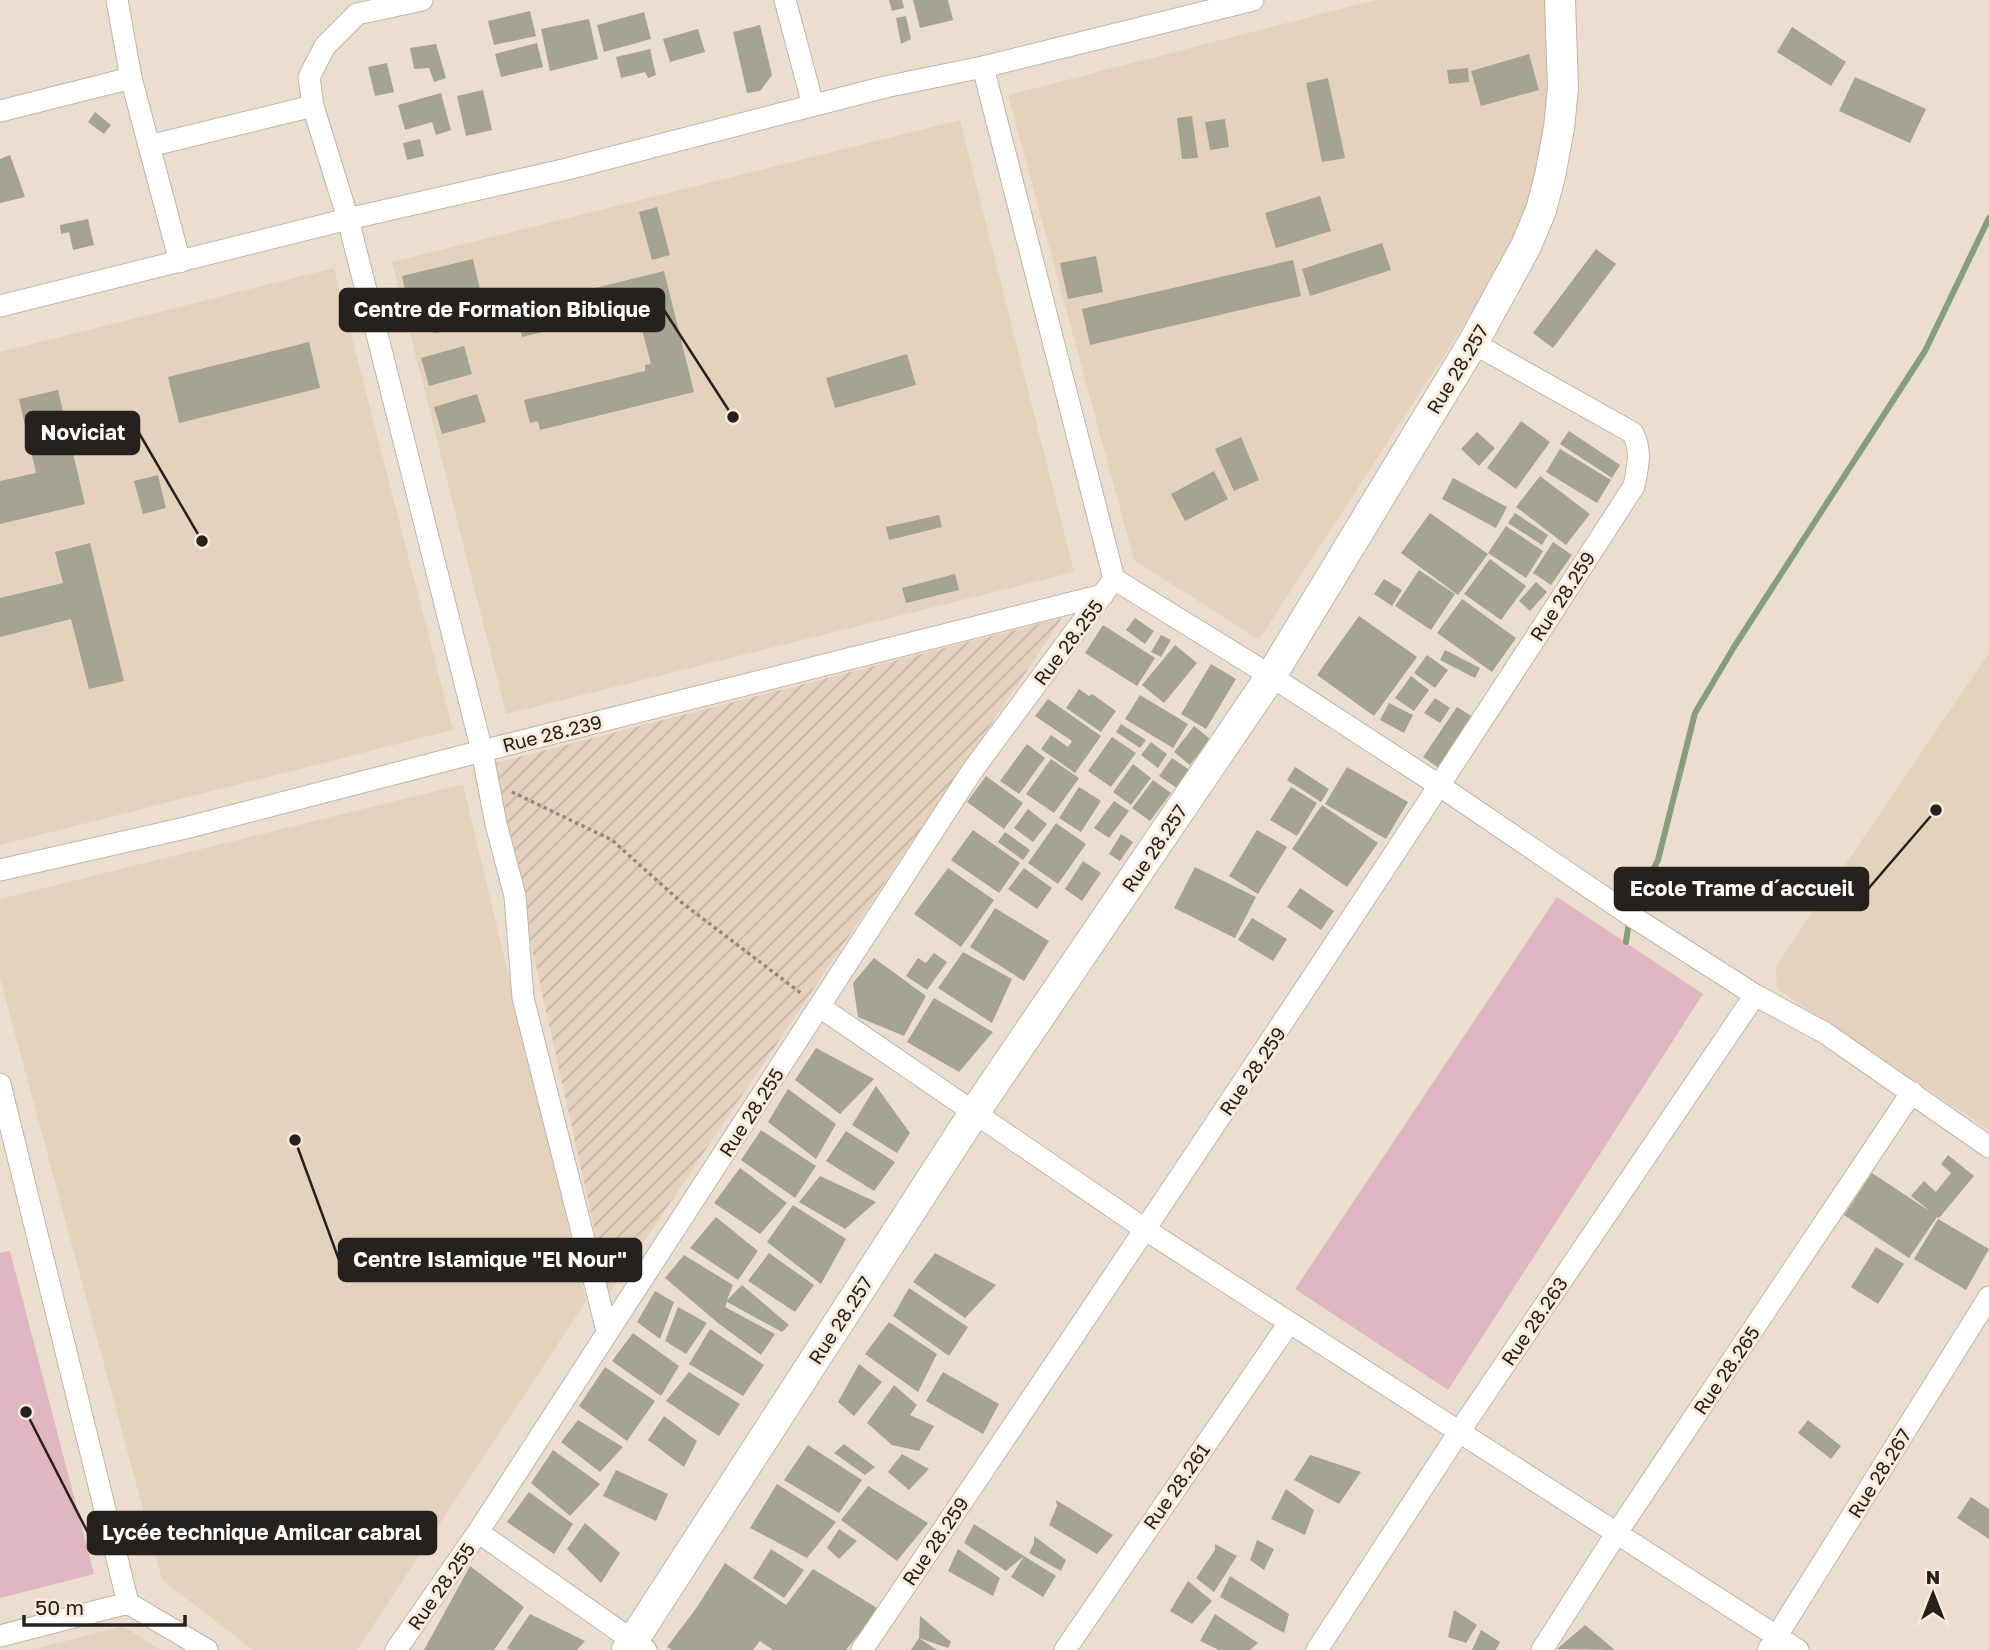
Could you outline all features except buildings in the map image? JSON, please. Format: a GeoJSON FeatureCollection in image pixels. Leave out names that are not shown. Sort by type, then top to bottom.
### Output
{"type":"FeatureCollection","features":[{"type":"Feature","properties":{"kind":"street"},"geometry":{"type":"LineString","coordinates":[[117,0],[131,79],[180,262]]}},
{"type":"Feature","properties":{"kind":"street"},"geometry":{"type":"LineString","coordinates":[[422,0],[363,7],[325,46],[314,63],[309,77],[313,106],[348,219],[482,751],[496,824],[515,896],[523,998],[607,1331]]}},
{"type":"Feature","properties":{"kind":"street"},"geometry":{"type":"LineString","coordinates":[[785,0],[813,106]]}},
{"type":"Feature","properties":{"kind":"street"},"geometry":{"type":"LineString","coordinates":[[0,306],[348,219],[563,170],[886,87],[983,67],[1253,0]]}},
{"type":"Feature","properties":{"kind":"street","name":"Rue 28.257"},"geometry":{"type":"LineString","coordinates":[[635,1647],[974,1113],[1271,676],[1473,344],[1526,246],[1541,210],[1550,176],[1563,88],[1560,0]]}},
{"type":"Feature","properties":{"kind":"street"},"geometry":{"type":"LineString","coordinates":[[983,67],[1109,587],[1271,676],[1630,915],[1755,995],[1825,1033],[1989,1147]]}},
{"type":"Feature","properties":{"kind":"street"},"geometry":{"type":"LineString","coordinates":[[0,111],[131,79]]}},
{"type":"Feature","properties":{"kind":"street"},"geometry":{"type":"LineString","coordinates":[[149,146],[313,106]]}},
{"type":"Feature","properties":{"kind":"street","name":"Rue 28.259"},"geometry":{"type":"LineString","coordinates":[[862,1650],[1146,1230],[1440,786],[1634,486],[1639,447],[1633,433],[1473,344]]}},
{"type":"Feature","properties":{"kind":"street","name":"Rue 28.239"},"geometry":{"type":"LineString","coordinates":[[0,870],[185,828],[1109,587]]}},
{"type":"Feature","properties":{"kind":"street","name":"Rue 28.255"},"geometry":{"type":"LineString","coordinates":[[396,1650],[478,1532],[972,771],[1109,587]]}},
{"type":"Feature","properties":{"kind":"street","name":"Rue 28.263"},"geometry":{"type":"LineString","coordinates":[[1317,1650],[1459,1433],[1755,995]]}},
{"type":"Feature","properties":{"kind":"street"},"geometry":{"type":"LineString","coordinates":[[820,1007],[1146,1230],[1616,1534],[1772,1643],[1798,1650]]}},
{"type":"Feature","properties":{"kind":"street"},"geometry":{"type":"LineString","coordinates":[[0,1084],[128,1603]]}},
{"type":"Feature","properties":{"kind":"street","name":"Rue 28.265"},"geometry":{"type":"LineString","coordinates":[[1542,1650],[1616,1534],[1912,1092]]}},
{"type":"Feature","properties":{"kind":"street","name":"Rue 28.267"},"geometry":{"type":"LineString","coordinates":[[1772,1643],[1989,1297]]}},
{"type":"Feature","properties":{"kind":"street","name":"Rue 28.261"},"geometry":{"type":"LineString","coordinates":[[1065,1650],[1289,1323]]}},
{"type":"Feature","properties":{"kind":"street"},"geometry":{"type":"LineString","coordinates":[[478,1532],[635,1647]]}},
{"type":"Feature","properties":{"kind":"street"},"geometry":{"type":"LineString","coordinates":[[0,1636],[128,1603],[207,1650]]}},
{"type":"Feature","properties":{"kind":"path"},"geometry":{"type":"LineString","coordinates":[[487,780],[612,840],[681,902],[820,1007]]}},
{"type":"Feature","properties":{"kind":"shaded area"},"geometry":{"type":"Polygon","coordinates":[[[1375,0],[1549,0],[1553,75],[1538,184],[1491,283],[1259,640],[1134,560],[1008,95],[1375,0]]]}},
{"type":"Feature","properties":{"kind":"shaded area"},"geometry":{"type":"Polygon","coordinates":[[[960,120],[1074,572],[506,714],[392,262],[960,120]]]}},
{"type":"Feature","properties":{"kind":"shaded area"},"geometry":{"type":"Polygon","coordinates":[[[334,268],[453,730],[0,845],[0,352],[334,268]]]}},
{"type":"Feature","properties":{"kind":"shaded area"},"geometry":{"type":"Polygon","coordinates":[[[1062,618],[609,1294],[491,764],[1062,618]]]}},
{"type":"Feature","properties":{"kind":"shaded area"},"geometry":{"type":"Polygon","coordinates":[[[1989,653],[1989,1130],[1777,989],[1776,966],[1989,653]]]}},
{"type":"Feature","properties":{"kind":"shaded area"},"geometry":{"type":"Polygon","coordinates":[[[463,784],[586,1301],[357,1650],[253,1650],[162,1580],[0,978],[0,899],[463,784]]]}},
{"type":"Feature","properties":{"kind":"shaded area"},"geometry":{"type":"Polygon","coordinates":[[[1557,897],[1703,994],[1448,1390],[1295,1289],[1557,897]]]}},
{"type":"Feature","properties":{"kind":"shaded area"},"geometry":{"type":"Polygon","coordinates":[[[10,1251],[94,1574],[0,1598],[0,1253],[10,1251]]]}},
{"type":"Feature","properties":{"kind":"shaded area"},"geometry":{"type":"Polygon","coordinates":[[[123,1626],[160,1650],[31,1650],[123,1626]]]}},
{"type":"Feature","properties":{"kind":"waterway"},"geometry":{"type":"LineString","coordinates":[[1626,942],[1630,915],[1658,860],[1695,713],[1734,647],[1925,351],[1989,218]]}},
{"type":"Feature","properties":{"kind":"place","name":"Centre de Formation Biblique"},"geometry":{"type":"Point","coordinates":[733,417]}},
{"type":"Feature","properties":{"kind":"place","name":"Noviciat"},"geometry":{"type":"Point","coordinates":[202,541]}},
{"type":"Feature","properties":{"kind":"place","name":"Ecole Trame d´accueil"},"geometry":{"type":"Point","coordinates":[1936,810]}},
{"type":"Feature","properties":{"kind":"place","name":"Centre Islamique \"El Nour\""},"geometry":{"type":"Point","coordinates":[295,1140]}},
{"type":"Feature","properties":{"kind":"place","name":"Lycée technique Amilcar cabral"},"geometry":{"type":"Point","coordinates":[26,1412]}}]}
